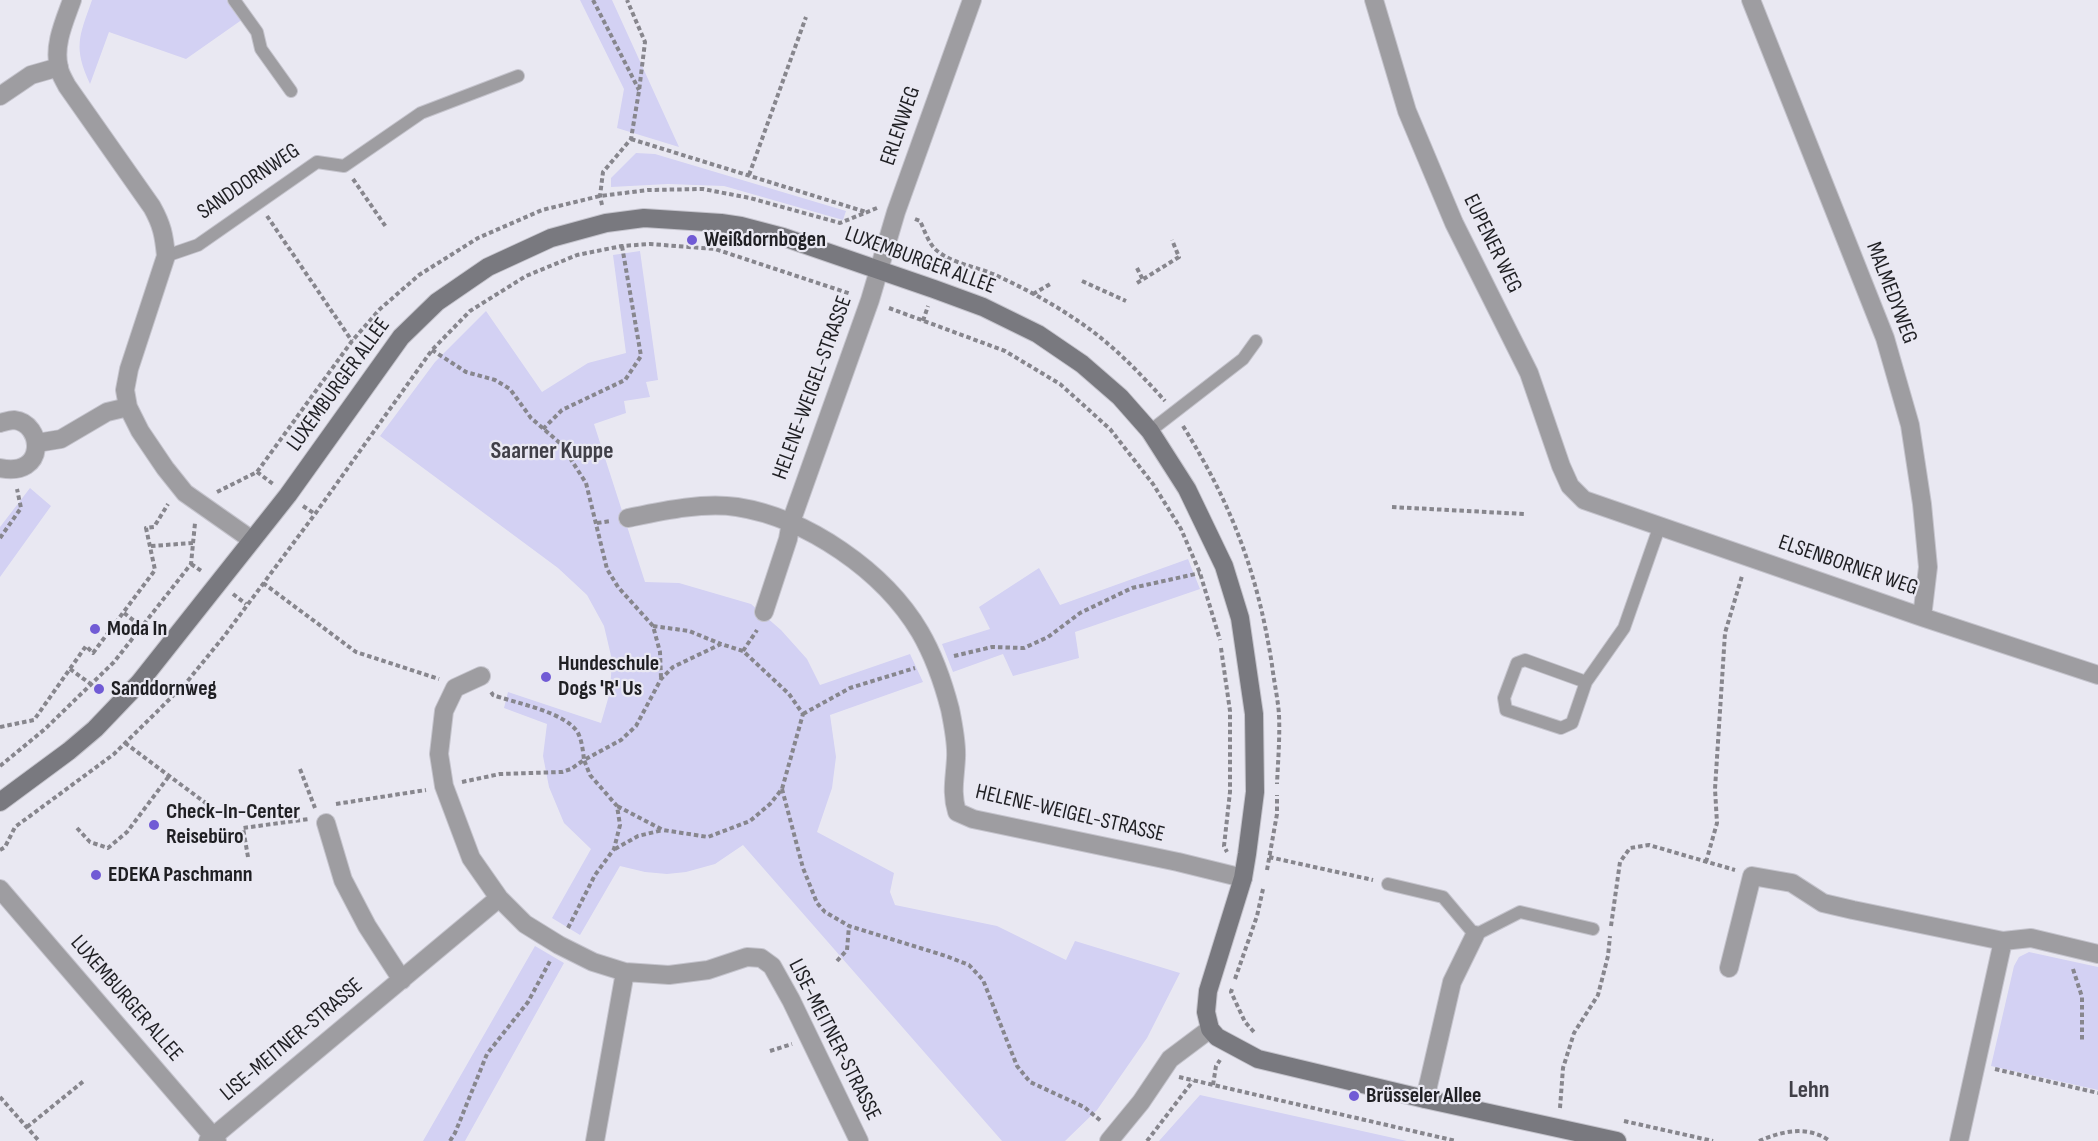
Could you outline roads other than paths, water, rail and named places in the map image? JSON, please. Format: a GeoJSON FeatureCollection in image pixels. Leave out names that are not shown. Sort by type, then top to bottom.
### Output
{"type":"FeatureCollection","features":[{"type":"Feature","properties":{"kind":"street"},"geometry":{"type":"LineString","coordinates":[[72,0],[61,32],[59,67],[67,86],[152,207],[162,226],[166,256],[129,369],[125,390],[128,408],[140,431],[179,486],[203,506],[252,540]]}},
{"type":"Feature","properties":{"kind":"street","name":"ERLENWEG"},"geometry":{"type":"LineString","coordinates":[[879,270],[896,212],[972,0]]}},
{"type":"Feature","properties":{"kind":"street","name":"EUPENER WEG"},"geometry":{"type":"LineString","coordinates":[[1374,0],[1407,111],[1454,223],[1529,373],[1570,486],[1584,500]]}},
{"type":"Feature","properties":{"kind":"street","name":"MALMEDYWEG"},"geometry":{"type":"LineString","coordinates":[[1751,0],[1885,338],[1910,425],[1923,504],[1928,567],[1922,618]]}},
{"type":"Feature","properties":{"kind":"street"},"geometry":{"type":"LineString","coordinates":[[0,96],[31,75],[59,67]]}},
{"type":"Feature","properties":{"kind":"street","name":"LUXEMBURGER ALLEE"},"geometry":{"type":"LineString","coordinates":[[0,802],[69,752],[119,705],[166,650],[252,540],[344,419],[400,337],[437,302],[488,267],[551,238],[606,224],[644,218],[741,226],[783,237],[879,270],[983,308],[1038,334],[1090,371],[1120,397],[1150,430],[1187,489],[1224,566],[1240,618],[1254,714],[1255,792],[1247,854],[1243,878],[1208,991],[1206,1012],[1210,1029]]}},
{"type":"Feature","properties":{"kind":"street","name":"HELENE-WEIGEL-STRASSE"},"geometry":{"type":"LineString","coordinates":[[764,612],[788,539],[791,522],[867,310],[879,270]]}},
{"type":"Feature","properties":{"kind":"street"},"geometry":{"type":"LineString","coordinates":[[37,443],[61,440],[107,412],[128,408]]}},
{"type":"Feature","properties":{"kind":"street"},"geometry":{"type":"LineString","coordinates":[[0,423],[15,420],[30,428],[37,443],[35,457],[26,467],[7,470]]}},
{"type":"Feature","properties":{"kind":"street","name":"ELSENBORNER WEG"},"geometry":{"type":"LineString","coordinates":[[1584,500],[1922,618],[2098,675]]}},
{"type":"Feature","properties":{"kind":"street","name":"HELENE-WEIGEL-STRASSE"},"geometry":{"type":"LineString","coordinates":[[628,518],[682,507],[736,507],[791,522],[841,552],[871,574],[897,601],[920,631],[934,660],[950,710],[957,756],[953,797],[957,812],[973,819],[1243,878]]}},
{"type":"Feature","properties":{"kind":"street","name":"LISE-MEITNER-STRASSE"},"geometry":{"type":"LineString","coordinates":[[481,676],[455,688],[444,711],[440,753],[453,784],[471,858],[499,898],[525,924],[559,945],[593,962],[625,972],[669,975],[708,970],[747,957],[761,958],[772,966],[859,1141]]}},
{"type":"Feature","properties":{"kind":"street"},"geometry":{"type":"LineString","coordinates":[[325,820],[343,880],[367,926],[402,980]]}},
{"type":"Feature","properties":{"kind":"street"},"geometry":{"type":"LineString","coordinates":[[1729,968],[1752,876],[1792,884],[1823,903],[2003,941],[2031,938],[2098,954]]}},
{"type":"Feature","properties":{"kind":"street","name":"LUXEMBURGER ALLEE"},"geometry":{"type":"LineString","coordinates":[[0,889],[212,1140]]}},
{"type":"Feature","properties":{"kind":"street","name":"LISE-MEITNER-STRASSE"},"geometry":{"type":"LineString","coordinates":[[212,1140],[499,898]]}},
{"type":"Feature","properties":{"kind":"street"},"geometry":{"type":"LineString","coordinates":[[1425,1099],[1452,982],[1475,934]]}},
{"type":"Feature","properties":{"kind":"street"},"geometry":{"type":"LineString","coordinates":[[1959,1141],[2003,941]]}},
{"type":"Feature","properties":{"kind":"street"},"geometry":{"type":"LineString","coordinates":[[595,1141],[625,972]]}},
{"type":"Feature","properties":{"kind":"street"},"geometry":{"type":"LineString","coordinates":[[1113,1137],[1170,1059],[1210,1029],[1217,1037],[1258,1059],[1425,1099],[1617,1141]]}},
{"type":"Feature","properties":{"kind":"lane"},"geometry":{"type":"LineString","coordinates":[[234,0],[257,32],[261,49],[291,91]]}},
{"type":"Feature","properties":{"kind":"lane","name":"SANDDORNWEG"},"geometry":{"type":"LineString","coordinates":[[166,256],[198,245],[317,162],[344,166],[421,113],[518,76]]}},
{"type":"Feature","properties":{"kind":"lane"},"geometry":{"type":"LineString","coordinates":[[1150,430],[1243,359],[1256,341]]}},
{"type":"Feature","properties":{"kind":"lane"},"geometry":{"type":"LineString","coordinates":[[1586,682],[1525,660],[1517,663],[1504,698],[1506,710],[1561,728],[1572,723],[1586,682],[1624,628],[1660,525]]}},
{"type":"Feature","properties":{"kind":"lane"},"geometry":{"type":"LineString","coordinates":[[1388,884],[1443,897],[1475,934],[1520,912],[1593,929]]}},
{"type":"Feature","properties":{"kind":"place","name":"Weißdornbogen"},"geometry":{"type":"Point","coordinates":[692,240]}},
{"type":"Feature","properties":{"kind":"place","name":"Moda In"},"geometry":{"type":"Point","coordinates":[95,629]}},
{"type":"Feature","properties":{"kind":"place","name":"Hundeschule Dogs 'R' Us"},"geometry":{"type":"Point","coordinates":[546,677]}},
{"type":"Feature","properties":{"kind":"place","name":"Sanddornweg"},"geometry":{"type":"Point","coordinates":[99,689]}},
{"type":"Feature","properties":{"kind":"place","name":"Check-In-Center Reisebüro"},"geometry":{"type":"Point","coordinates":[154,825]}},
{"type":"Feature","properties":{"kind":"place","name":"EDEKA Paschmann"},"geometry":{"type":"Point","coordinates":[96,875]}},
{"type":"Feature","properties":{"kind":"place","name":"Brüsseler Allee"},"geometry":{"type":"Point","coordinates":[1354,1096]}},
{"type":"Feature","properties":{"kind":"district","name":"Saarner Kuppe"},"geometry":{"type":"Point","coordinates":[552,452]}},
{"type":"Feature","properties":{"kind":"district","name":"Lehn"},"geometry":{"type":"Point","coordinates":[1809,1091]}}]}
